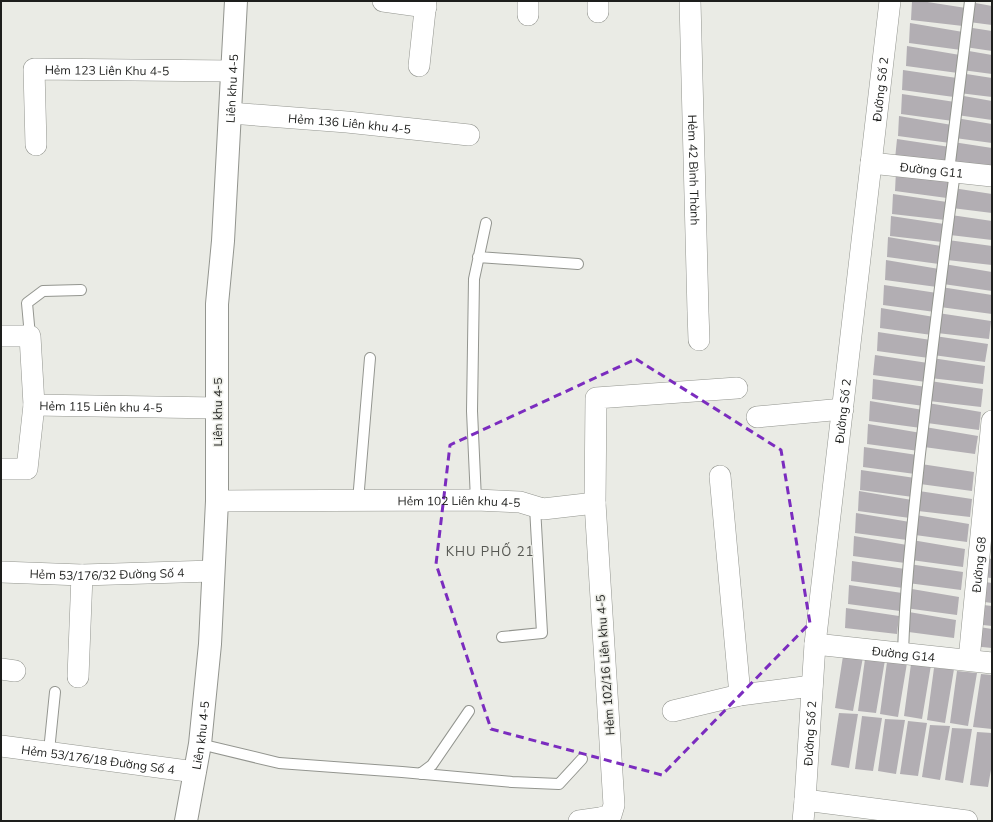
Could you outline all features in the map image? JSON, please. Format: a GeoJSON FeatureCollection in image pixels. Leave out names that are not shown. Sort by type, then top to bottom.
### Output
{"type":"FeatureCollection","features":[{"type":"Feature","properties":{"kind":"street","name":"Liên khu 4-5"},"geometry":{"type":"LineString","coordinates":[[186,821],[200,744],[210,644],[217,501],[217,304],[223,241],[236,1]]}},
{"type":"Feature","properties":{"kind":"street"},"geometry":{"type":"LineString","coordinates":[[383,1],[426,4],[419,66]]}},
{"type":"Feature","properties":{"kind":"street","name":"Hẻm 42 Bình Thành"},"geometry":{"type":"LineString","coordinates":[[690,1],[700,340]]}},
{"type":"Feature","properties":{"kind":"street","name":"Đường Số 2"},"geometry":{"type":"LineString","coordinates":[[803,821],[815,644],[890,1]]}},
{"type":"Feature","properties":{"kind":"street","name":"Hẻm 123 Liên Khu 4-5"},"geometry":{"type":"LineString","coordinates":[[36,145],[34,69],[232,71]]}},
{"type":"Feature","properties":{"kind":"street","name":"Hẻm 136 Liên khu 4-5"},"geometry":{"type":"LineString","coordinates":[[230,113],[347,122],[469,135]]}},
{"type":"Feature","properties":{"kind":"street","name":"Đường G11"},"geometry":{"type":"LineString","coordinates":[[871,163],[992,176]]}},
{"type":"Feature","properties":{"kind":"street"},"geometry":{"type":"LineString","coordinates":[[1,336],[30,336]]}},
{"type":"Feature","properties":{"kind":"street","name":"Hẻm 115 Liên khu 4-5"},"geometry":{"type":"LineString","coordinates":[[30,336],[34,405],[217,408]]}},
{"type":"Feature","properties":{"kind":"street"},"geometry":{"type":"LineString","coordinates":[[595,503],[596,398],[737,388]]}},
{"type":"Feature","properties":{"kind":"street"},"geometry":{"type":"LineString","coordinates":[[1,469],[27,469],[34,405]]}},
{"type":"Feature","properties":{"kind":"street"},"geometry":{"type":"LineString","coordinates":[[757,417],[843,409]]}},
{"type":"Feature","properties":{"kind":"street","name":"Đường G8"},"geometry":{"type":"LineString","coordinates":[[968,660],[992,421]]}},
{"type":"Feature","properties":{"kind":"street"},"geometry":{"type":"LineString","coordinates":[[720,476],[740,695]]}},
{"type":"Feature","properties":{"kind":"street","name":"Hẻm 102 Liên khu 4-5"},"geometry":{"type":"LineString","coordinates":[[217,501],[358,502],[476,500],[520,502],[543,509],[595,503]]}},
{"type":"Feature","properties":{"kind":"street","name":"Hẻm 102/16 Liên khu 4-5"},"geometry":{"type":"LineString","coordinates":[[579,821],[600,818],[611,814],[614,805],[595,503]]}},
{"type":"Feature","properties":{"kind":"street","name":"Hẻm 53/176/32 Đường Số 4"},"geometry":{"type":"LineString","coordinates":[[1,572],[82,575],[213,571]]}},
{"type":"Feature","properties":{"kind":"street"},"geometry":{"type":"LineString","coordinates":[[78,677],[82,575]]}},
{"type":"Feature","properties":{"kind":"street","name":"Đường G14"},"geometry":{"type":"LineString","coordinates":[[815,644],[992,663]]}},
{"type":"Feature","properties":{"kind":"street"},"geometry":{"type":"LineString","coordinates":[[673,711],[740,695],[812,686]]}},
{"type":"Feature","properties":{"kind":"street","name":"Hẻm 53/176/18 Đường Số 4"},"geometry":{"type":"LineString","coordinates":[[1,746],[49,751],[195,772]]}},
{"type":"Feature","properties":{"kind":"street"},"geometry":{"type":"LineString","coordinates":[[805,800],[967,821]]}},
{"type":"Feature","properties":{"kind":"lane"},"geometry":{"type":"LineString","coordinates":[[903,653],[904,616],[911,538],[970,1]]}},
{"type":"Feature","properties":{"kind":"lane"},"geometry":{"type":"LineString","coordinates":[[476,500],[472,411],[474,279],[486,223]]}},
{"type":"Feature","properties":{"kind":"lane"},"geometry":{"type":"LineString","coordinates":[[478,257],[578,264]]}},
{"type":"Feature","properties":{"kind":"lane"},"geometry":{"type":"LineString","coordinates":[[30,336],[27,303],[43,291],[81,290]]}},
{"type":"Feature","properties":{"kind":"lane"},"geometry":{"type":"LineString","coordinates":[[358,502],[370,358]]}},
{"type":"Feature","properties":{"kind":"lane"},"geometry":{"type":"LineString","coordinates":[[502,637],[542,633],[535,506]]}},
{"type":"Feature","properties":{"kind":"lane"},"geometry":{"type":"LineString","coordinates":[[49,751],[55,692]]}},
{"type":"Feature","properties":{"kind":"lane"},"geometry":{"type":"LineString","coordinates":[[420,774],[432,765],[469,711]]}},
{"type":"Feature","properties":{"kind":"lane"},"geometry":{"type":"LineString","coordinates":[[200,744],[279,763],[512,782],[559,784],[582,759]]}},
{"type":"Feature","properties":{"kind":"highlighted area"},"geometry":{"type":"Polygon","coordinates":[[[636,359],[781,450],[810,623],[662,775],[491,729],[436,564],[450,445],[636,359]]]}},
{"type":"Feature","properties":{"kind":"building"},"geometry":{"type":"Polygon","coordinates":[[[912,1],[966,8],[963,26],[911,20],[912,1]]]}},
{"type":"Feature","properties":{"kind":"building"},"geometry":{"type":"Polygon","coordinates":[[[970,2],[992,6],[992,25],[969,22],[970,2]]]}},
{"type":"Feature","properties":{"kind":"building"},"geometry":{"type":"Polygon","coordinates":[[[910,23],[963,32],[961,50],[909,43],[910,23]]]}},
{"type":"Feature","properties":{"kind":"building"},"geometry":{"type":"Polygon","coordinates":[[[966,27],[992,31],[992,51],[965,47],[966,27]]]}},
{"type":"Feature","properties":{"kind":"building"},"geometry":{"type":"Polygon","coordinates":[[[907,46],[960,55],[958,73],[906,66],[907,46]]]}},
{"type":"Feature","properties":{"kind":"building"},"geometry":{"type":"Polygon","coordinates":[[[963,50],[992,55],[992,74],[962,70],[963,50]]]}},
{"type":"Feature","properties":{"kind":"building"},"geometry":{"type":"Polygon","coordinates":[[[903,70],[957,78],[954,97],[902,90],[903,70]]]}},
{"type":"Feature","properties":{"kind":"building"},"geometry":{"type":"Polygon","coordinates":[[[960,73],[992,78],[992,97],[959,93],[960,73]]]}},
{"type":"Feature","properties":{"kind":"building"},"geometry":{"type":"Polygon","coordinates":[[[902,94],[955,102],[953,121],[901,114],[902,94]]]}},
{"type":"Feature","properties":{"kind":"building"},"geometry":{"type":"Polygon","coordinates":[[[958,95],[992,101],[992,120],[957,115],[958,95]]]}},
{"type":"Feature","properties":{"kind":"building"},"geometry":{"type":"Polygon","coordinates":[[[899,116],[952,125],[950,143],[898,136],[899,116]]]}},
{"type":"Feature","properties":{"kind":"building"},"geometry":{"type":"Polygon","coordinates":[[[956,118],[992,124],[992,143],[955,138],[956,118]]]}},
{"type":"Feature","properties":{"kind":"building"},"geometry":{"type":"Polygon","coordinates":[[[897,139],[950,147],[948,166],[895,159],[897,139]]]}},
{"type":"Feature","properties":{"kind":"building"},"geometry":{"type":"Polygon","coordinates":[[[953,142],[992,148],[992,167],[952,162],[953,142]]]}},
{"type":"Feature","properties":{"kind":"building"},"geometry":{"type":"Polygon","coordinates":[[[896,171],[949,179],[947,198],[895,191],[896,171]]]}},
{"type":"Feature","properties":{"kind":"building"},"geometry":{"type":"Polygon","coordinates":[[[953,188],[992,194],[992,213],[952,208],[953,188]]]}},
{"type":"Feature","properties":{"kind":"building"},"geometry":{"type":"Polygon","coordinates":[[[893,194],[947,202],[945,220],[892,214],[893,194]]]}},
{"type":"Feature","properties":{"kind":"building"},"geometry":{"type":"Polygon","coordinates":[[[951,215],[992,221],[992,240],[950,235],[951,215]]]}},
{"type":"Feature","properties":{"kind":"building"},"geometry":{"type":"Polygon","coordinates":[[[891,216],[944,224],[942,242],[890,236],[891,216]]]}},
{"type":"Feature","properties":{"kind":"building"},"geometry":{"type":"Polygon","coordinates":[[[888,237],[941,246],[939,264],[887,257],[888,237]]]}},
{"type":"Feature","properties":{"kind":"building"},"geometry":{"type":"Polygon","coordinates":[[[948,240],[992,246],[992,265],[947,260],[948,240]]]}},
{"type":"Feature","properties":{"kind":"building"},"geometry":{"type":"Polygon","coordinates":[[[886,260],[939,269],[937,287],[885,280],[886,260]]]}},
{"type":"Feature","properties":{"kind":"building"},"geometry":{"type":"Polygon","coordinates":[[[944,264],[992,272],[992,291],[943,284],[944,264]]]}},
{"type":"Feature","properties":{"kind":"building"},"geometry":{"type":"Polygon","coordinates":[[[884,285],[937,293],[935,312],[883,305],[884,285]]]}},
{"type":"Feature","properties":{"kind":"building"},"geometry":{"type":"Polygon","coordinates":[[[941,287],[992,295],[992,314],[940,307],[941,287]]]}},
{"type":"Feature","properties":{"kind":"building"},"geometry":{"type":"Polygon","coordinates":[[[881,308],[934,317],[932,335],[880,328],[881,308]]]}},
{"type":"Feature","properties":{"kind":"building"},"geometry":{"type":"Polygon","coordinates":[[[938,313],[991,321],[989,339],[937,333],[938,313]]]}},
{"type":"Feature","properties":{"kind":"building"},"geometry":{"type":"Polygon","coordinates":[[[878,332],[931,340],[929,358],[877,351],[878,332]]]}},
{"type":"Feature","properties":{"kind":"building"},"geometry":{"type":"Polygon","coordinates":[[[935,336],[988,344],[985,362],[933,355],[935,336]]]}},
{"type":"Feature","properties":{"kind":"building"},"geometry":{"type":"Polygon","coordinates":[[[875,355],[928,363],[926,382],[873,375],[875,355]]]}},
{"type":"Feature","properties":{"kind":"building"},"geometry":{"type":"Polygon","coordinates":[[[932,358],[985,366],[983,384],[930,378],[932,358]]]}},
{"type":"Feature","properties":{"kind":"building"},"geometry":{"type":"Polygon","coordinates":[[[873,379],[926,387],[924,406],[872,399],[873,379]]]}},
{"type":"Feature","properties":{"kind":"building"},"geometry":{"type":"Polygon","coordinates":[[[930,381],[983,389],[981,407],[929,401],[930,381]]]}},
{"type":"Feature","properties":{"kind":"building"},"geometry":{"type":"Polygon","coordinates":[[[870,401],[923,410],[921,428],[869,421],[870,401]]]}},
{"type":"Feature","properties":{"kind":"building"},"geometry":{"type":"Polygon","coordinates":[[[928,403],[981,412],[979,430],[927,423],[928,403]]]}},
{"type":"Feature","properties":{"kind":"building"},"geometry":{"type":"Polygon","coordinates":[[[868,424],[921,433],[919,451],[867,444],[868,424]]]}},
{"type":"Feature","properties":{"kind":"building"},"geometry":{"type":"Polygon","coordinates":[[[925,427],[978,436],[975,454],[924,447],[925,427]]]}},
{"type":"Feature","properties":{"kind":"building"},"geometry":{"type":"Polygon","coordinates":[[[864,447],[917,455],[915,474],[863,467],[864,447]]]}},
{"type":"Feature","properties":{"kind":"building"},"geometry":{"type":"Polygon","coordinates":[[[921,464],[974,472],[972,491],[920,484],[921,464]]]}},
{"type":"Feature","properties":{"kind":"building"},"geometry":{"type":"Polygon","coordinates":[[[861,470],[915,478],[913,497],[860,490],[861,470]]]}},
{"type":"Feature","properties":{"kind":"building"},"geometry":{"type":"Polygon","coordinates":[[[859,491],[912,500],[910,518],[858,511],[859,491]]]}},
{"type":"Feature","properties":{"kind":"building"},"geometry":{"type":"Polygon","coordinates":[[[919,491],[972,499],[970,517],[918,511],[919,491]]]}},
{"type":"Feature","properties":{"kind":"building"},"geometry":{"type":"Polygon","coordinates":[[[856,513],[910,522],[907,540],[855,533],[856,513]]]}},
{"type":"Feature","properties":{"kind":"building"},"geometry":{"type":"Polygon","coordinates":[[[916,515],[969,524],[967,542],[915,535],[916,515]]]}},
{"type":"Feature","properties":{"kind":"building"},"geometry":{"type":"Polygon","coordinates":[[[854,536],[907,545],[905,563],[853,556],[854,536]]]}},
{"type":"Feature","properties":{"kind":"building"},"geometry":{"type":"Polygon","coordinates":[[[912,540],[965,549],[963,567],[911,560],[912,540]]]}},
{"type":"Feature","properties":{"kind":"building"},"geometry":{"type":"Polygon","coordinates":[[[979,557],[992,559],[992,578],[979,577],[979,557]]]}},
{"type":"Feature","properties":{"kind":"building"},"geometry":{"type":"Polygon","coordinates":[[[852,561],[905,569],[903,588],[851,581],[852,561]]]}},
{"type":"Feature","properties":{"kind":"building"},"geometry":{"type":"Polygon","coordinates":[[[909,564],[963,572],[961,590],[908,583],[909,564]]]}},
{"type":"Feature","properties":{"kind":"building"},"geometry":{"type":"Polygon","coordinates":[[[978,581],[992,583],[992,603],[977,601],[978,581]]]}},
{"type":"Feature","properties":{"kind":"building"},"geometry":{"type":"Polygon","coordinates":[[[849,585],[902,593],[900,611],[848,604],[849,585]]]}},
{"type":"Feature","properties":{"kind":"building"},"geometry":{"type":"Polygon","coordinates":[[[906,588],[959,597],[957,615],[905,608],[906,588]]]}},
{"type":"Feature","properties":{"kind":"building"},"geometry":{"type":"Polygon","coordinates":[[[975,604],[992,606],[992,626],[974,624],[975,604]]]}},
{"type":"Feature","properties":{"kind":"building"},"geometry":{"type":"Polygon","coordinates":[[[846,608],[899,616],[897,634],[845,628],[846,608]]]}},
{"type":"Feature","properties":{"kind":"building"},"geometry":{"type":"Polygon","coordinates":[[[903,611],[956,620],[954,638],[901,631],[903,611]]]}},
{"type":"Feature","properties":{"kind":"building"},"geometry":{"type":"Polygon","coordinates":[[[973,626],[992,629],[992,648],[972,646],[973,626]]]}},
{"type":"Feature","properties":{"kind":"building"},"geometry":{"type":"Polygon","coordinates":[[[843,656],[863,657],[853,711],[835,708],[843,656]]]}},
{"type":"Feature","properties":{"kind":"building"},"geometry":{"type":"Polygon","coordinates":[[[865,659],[885,660],[876,713],[858,711],[865,659]]]}},
{"type":"Feature","properties":{"kind":"building"},"geometry":{"type":"Polygon","coordinates":[[[887,662],[907,663],[898,717],[880,714],[887,662]]]}},
{"type":"Feature","properties":{"kind":"building"},"geometry":{"type":"Polygon","coordinates":[[[911,664],[931,665],[922,719],[904,716],[911,664]]]}},
{"type":"Feature","properties":{"kind":"building"},"geometry":{"type":"Polygon","coordinates":[[[934,668],[954,669],[945,723],[927,720],[934,668]]]}},
{"type":"Feature","properties":{"kind":"building"},"geometry":{"type":"Polygon","coordinates":[[[957,671],[977,673],[968,726],[950,723],[957,671]]]}},
{"type":"Feature","properties":{"kind":"building"},"geometry":{"type":"Polygon","coordinates":[[[981,674],[992,675],[992,729],[973,727],[981,674]]]}},
{"type":"Feature","properties":{"kind":"building"},"geometry":{"type":"Polygon","coordinates":[[[839,713],[858,714],[849,768],[831,765],[839,713]]]}},
{"type":"Feature","properties":{"kind":"building"},"geometry":{"type":"Polygon","coordinates":[[[862,716],[882,718],[873,771],[855,769],[862,716]]]}},
{"type":"Feature","properties":{"kind":"building"},"geometry":{"type":"Polygon","coordinates":[[[885,719],[905,720],[896,774],[878,771],[885,719]]]}},
{"type":"Feature","properties":{"kind":"building"},"geometry":{"type":"Polygon","coordinates":[[[908,721],[927,723],[918,776],[900,774],[908,721]]]}},
{"type":"Feature","properties":{"kind":"building"},"geometry":{"type":"Polygon","coordinates":[[[930,725],[950,726],[940,780],[922,777],[930,725]]]}},
{"type":"Feature","properties":{"kind":"building"},"geometry":{"type":"Polygon","coordinates":[[[952,728],[972,729],[963,783],[945,780],[952,728]]]}},
{"type":"Feature","properties":{"kind":"building"},"geometry":{"type":"Polygon","coordinates":[[[977,732],[992,733],[992,764],[988,787],[970,785],[977,732]]]}},
{"type":"Feature","properties":{"kind":"district","name":"KHU PHỐ 21"},"geometry":{"type":"Point","coordinates":[490,551]}}]}
